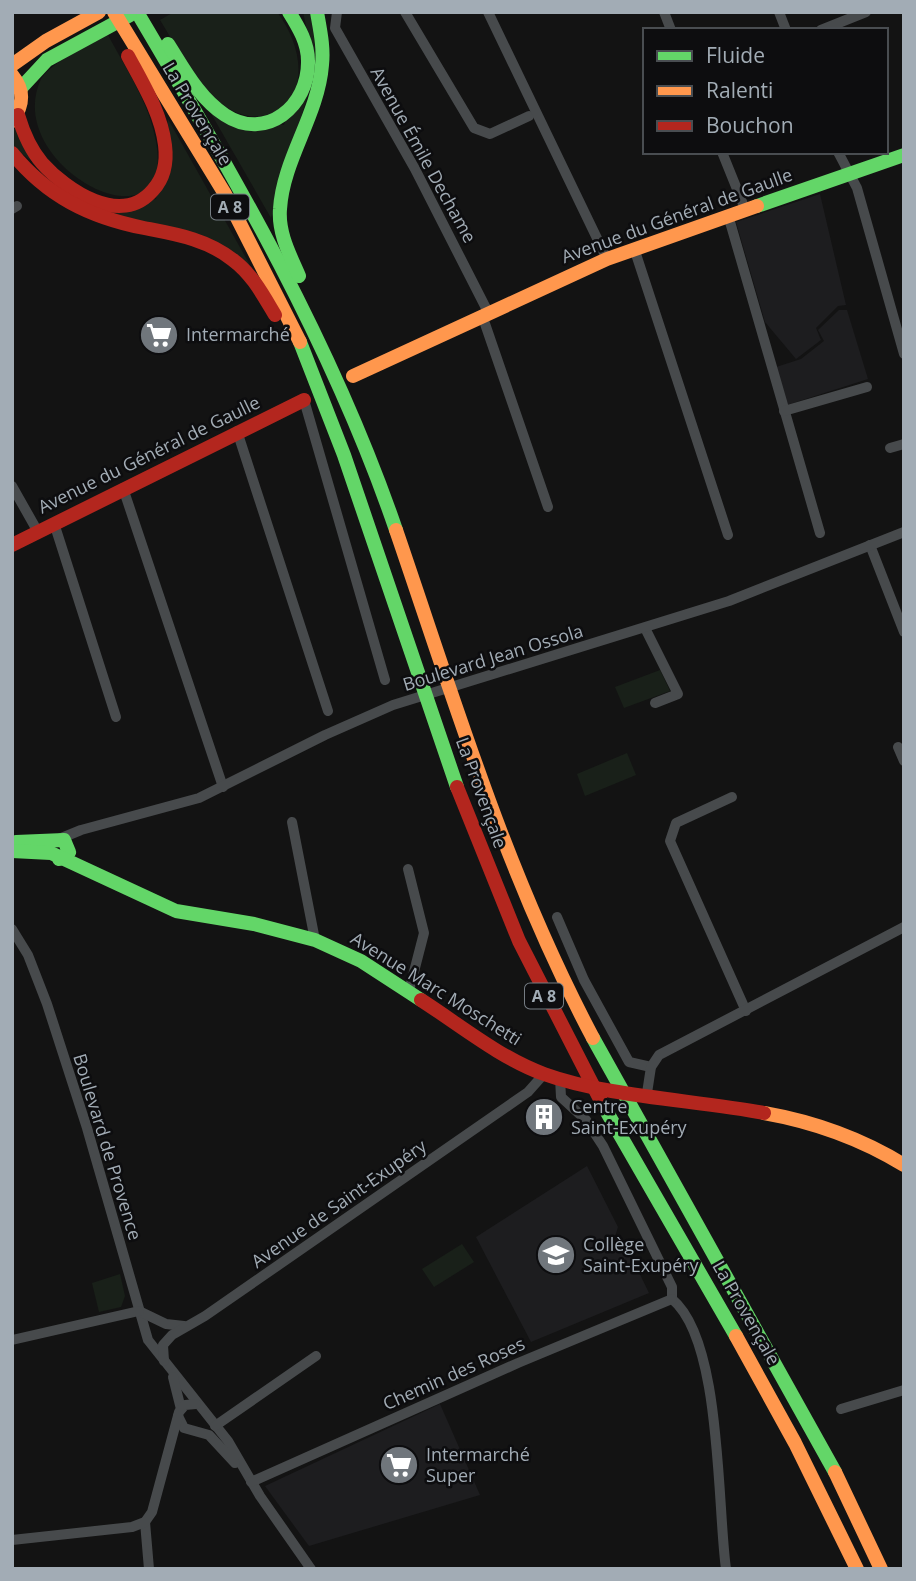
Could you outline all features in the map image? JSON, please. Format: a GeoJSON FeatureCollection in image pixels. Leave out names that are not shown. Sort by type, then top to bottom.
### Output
{"type":"FeatureCollection","features":[{"type":"Feature","properties":{"kind":"main road"},"geometry":{"type":"LineString","coordinates":[[12,65],[46,41],[99,12]]}},
{"type":"Feature","properties":{"kind":"main road"},"geometry":{"type":"LineString","coordinates":[[12,75],[21,88],[23,99],[15,118],[35,155],[66,184],[105,204],[132,205],[146,199],[163,177],[165,145],[155,112],[125,40],[106,12]]}},
{"type":"Feature","properties":{"kind":"main road","name":"La Provençale"},"geometry":{"type":"LineString","coordinates":[[114,12],[125,40],[267,274],[317,384],[371,528],[448,763],[519,942],[606,1111],[773,1400],[857,1569]]}},
{"type":"Feature","properties":{"kind":"main road"},"geometry":{"type":"LineString","coordinates":[[21,88],[47,60],[136,12]]}},
{"type":"Feature","properties":{"kind":"main road","name":"La Provençale"},"geometry":{"type":"LineString","coordinates":[[136,12],[149,21],[267,236],[331,364],[406,561],[491,815],[536,923],[593,1039],[780,1364],[881,1569]]}},
{"type":"Feature","properties":{"kind":"main road"},"geometry":{"type":"LineString","coordinates":[[289,12],[304,37]]}},
{"type":"Feature","properties":{"kind":"main road"},"geometry":{"type":"LineString","coordinates":[[149,21],[210,102],[223,114],[248,124],[278,119],[299,100],[307,78],[304,37],[298,12]]}},
{"type":"Feature","properties":{"kind":"main road"},"geometry":{"type":"LineString","coordinates":[[317,12],[321,35],[321,74],[280,210],[287,249],[306,291],[331,364]]}},
{"type":"Feature","properties":{"kind":"main road"},"geometry":{"type":"LineString","coordinates":[[12,153],[46,189],[70,205],[109,219],[189,236],[219,249],[233,259],[259,287],[317,384]]}},
{"type":"Feature","properties":{"kind":"main road","name":"Avenue du Général de Gaulle"},"geometry":{"type":"LineString","coordinates":[[354,376],[634,248],[904,155]]}},
{"type":"Feature","properties":{"kind":"main road","name":"Avenue du Général de Gaulle"},"geometry":{"type":"LineString","coordinates":[[12,545],[303,400]]}},
{"type":"Feature","properties":{"kind":"main road"},"geometry":{"type":"LineString","coordinates":[[12,843],[60,848]]}},
{"type":"Feature","properties":{"kind":"main road"},"geometry":{"type":"LineString","coordinates":[[12,851],[60,848]]}},
{"type":"Feature","properties":{"kind":"main road","name":"Avenue Marc Moschetti"},"geometry":{"type":"LineString","coordinates":[[60,848],[85,867],[176,911],[254,924],[315,940],[360,961],[507,1056],[544,1074],[831,1131],[867,1143],[904,1166]]}},
{"type":"Feature","properties":{"kind":"street","name":"Avenue Émile Dechame"},"geometry":{"type":"LineString","coordinates":[[337,12],[335,29],[432,201],[485,314],[548,507]]}},
{"type":"Feature","properties":{"kind":"street"},"geometry":{"type":"LineString","coordinates":[[405,12],[474,128],[490,134],[529,117]]}},
{"type":"Feature","properties":{"kind":"street"},"geometry":{"type":"LineString","coordinates":[[488,12],[607,259]]}},
{"type":"Feature","properties":{"kind":"street"},"geometry":{"type":"LineString","coordinates":[[826,28],[866,12]]}},
{"type":"Feature","properties":{"kind":"street"},"geometry":{"type":"LineString","coordinates":[[723,154],[745,209]]}},
{"type":"Feature","properties":{"kind":"street"},"geometry":{"type":"LineString","coordinates":[[839,154],[857,188],[904,354]]}},
{"type":"Feature","properties":{"kind":"street"},"geometry":{"type":"LineString","coordinates":[[727,215],[820,533]]}},
{"type":"Feature","properties":{"kind":"street"},"geometry":{"type":"LineString","coordinates":[[634,248],[728,535]]}},
{"type":"Feature","properties":{"kind":"street"},"geometry":{"type":"LineString","coordinates":[[784,411],[867,387]]}},
{"type":"Feature","properties":{"kind":"street"},"geometry":{"type":"LineString","coordinates":[[303,400],[385,680]]}},
{"type":"Feature","properties":{"kind":"street"},"geometry":{"type":"LineString","coordinates":[[237,431],[328,711]]}},
{"type":"Feature","properties":{"kind":"street"},"geometry":{"type":"LineString","coordinates":[[890,448],[904,444]]}},
{"type":"Feature","properties":{"kind":"street"},"geometry":{"type":"LineString","coordinates":[[12,486],[38,532]]}},
{"type":"Feature","properties":{"kind":"street"},"geometry":{"type":"LineString","coordinates":[[123,488],[223,787]]}},
{"type":"Feature","properties":{"kind":"street"},"geometry":{"type":"LineString","coordinates":[[54,523],[116,717]]}},
{"type":"Feature","properties":{"kind":"street","name":"Boulevard Jean Ossola"},"geometry":{"type":"LineString","coordinates":[[60,848],[97,828],[182,804],[223,787],[324,735],[410,700],[729,601],[904,532]]}},
{"type":"Feature","properties":{"kind":"street"},"geometry":{"type":"LineString","coordinates":[[870,545],[904,632]]}},
{"type":"Feature","properties":{"kind":"street"},"geometry":{"type":"LineString","coordinates":[[645,628],[678,694],[655,703]]}},
{"type":"Feature","properties":{"kind":"street"},"geometry":{"type":"LineString","coordinates":[[898,747],[904,761]]}},
{"type":"Feature","properties":{"kind":"street"},"geometry":{"type":"LineString","coordinates":[[732,797],[676,823],[670,841],[746,1011]]}},
{"type":"Feature","properties":{"kind":"street"},"geometry":{"type":"LineString","coordinates":[[292,822],[315,940]]}},
{"type":"Feature","properties":{"kind":"street"},"geometry":{"type":"LineString","coordinates":[[408,869],[424,933],[409,991]]}},
{"type":"Feature","properties":{"kind":"street"},"geometry":{"type":"LineString","coordinates":[[557,917],[584,979],[629,1062],[651,1067]]}},
{"type":"Feature","properties":{"kind":"street"},"geometry":{"type":"LineString","coordinates":[[643,1093],[651,1067],[666,1051],[904,927]]}},
{"type":"Feature","properties":{"kind":"street","name":"Boulevard de Provence"},"geometry":{"type":"LineString","coordinates":[[12,929],[28,955],[47,1004],[87,1128],[148,1340],[196,1404]]}},
{"type":"Feature","properties":{"kind":"street","name":"Avenue de Saint-Exupéry"},"geometry":{"type":"LineString","coordinates":[[164,1362],[162,1352],[165,1340],[528,1092],[544,1074]]}},
{"type":"Feature","properties":{"kind":"street"},"geometry":{"type":"LineString","coordinates":[[564,1079],[561,1097],[586,1121],[603,1146],[672,1287],[672,1299],[680,1308],[704,1357],[713,1403],[726,1569]]}},
{"type":"Feature","properties":{"kind":"street","name":"Chemin des Roses"},"geometry":{"type":"LineString","coordinates":[[251,1482],[488,1376],[672,1299]]}},
{"type":"Feature","properties":{"kind":"street"},"geometry":{"type":"LineString","coordinates":[[12,1340],[139,1311],[166,1324],[187,1326]]}},
{"type":"Feature","properties":{"kind":"street"},"geometry":{"type":"LineString","coordinates":[[215,1426],[316,1356]]}},
{"type":"Feature","properties":{"kind":"street","name":"Boulevard de Provence"},"geometry":{"type":"LineString","coordinates":[[172,1373],[180,1412]]}},
{"type":"Feature","properties":{"kind":"street"},"geometry":{"type":"LineString","coordinates":[[841,1409],[904,1390]]}},
{"type":"Feature","properties":{"kind":"street"},"geometry":{"type":"LineString","coordinates":[[12,1540],[132,1527],[145,1522],[152,1512],[180,1412],[196,1404],[203,1409],[206,1417],[235,1453],[251,1482],[311,1569]]}},
{"type":"Feature","properties":{"kind":"street"},"geometry":{"type":"LineString","coordinates":[[180,1412],[180,1425],[215,1440],[251,1482]]}},
{"type":"Feature","properties":{"kind":"street"},"geometry":{"type":"LineString","coordinates":[[168,1451],[192,1431],[203,1426],[206,1417]]}},
{"type":"Feature","properties":{"kind":"street"},"geometry":{"type":"LineString","coordinates":[[145,1522],[149,1569]]}},
{"type":"Feature","properties":{"kind":"shaded area"},"geometry":{"type":"Polygon","coordinates":[[[174,12],[277,12],[291,35],[298,61],[295,91],[288,101],[280,109],[259,116],[248,116],[225,106],[196,78],[160,20],[174,12]]]}},
{"type":"Feature","properties":{"kind":"shaded area"},"geometry":{"type":"Polygon","coordinates":[[[303,12],[311,12],[317,64],[271,218],[209,110],[284,125],[310,43],[303,12]]]}},
{"type":"Feature","properties":{"kind":"shaded area"},"geometry":{"type":"Polygon","coordinates":[[[108,35],[143,100],[156,142],[155,176],[141,193],[118,196],[91,186],[65,167],[45,142],[35,111],[41,79],[47,72],[63,59],[108,35]]]}},
{"type":"Feature","properties":{"kind":"shaded area"},"geometry":{"type":"Polygon","coordinates":[[[168,119],[251,267],[100,213],[12,146],[12,130],[16,128],[93,207],[156,199],[168,119]]]}},
{"type":"Feature","properties":{"kind":"shaded area"},"geometry":{"type":"Polygon","coordinates":[[[820,194],[846,305],[838,306],[816,328],[821,340],[796,359],[765,322],[736,222],[820,194]]]}},
{"type":"Feature","properties":{"kind":"shaded area"},"geometry":{"type":"Polygon","coordinates":[[[839,310],[847,310],[868,379],[787,405],[776,367],[801,359],[824,341],[818,330],[839,310]]]}},
{"type":"Feature","properties":{"kind":"shaded area"},"geometry":{"type":"Polygon","coordinates":[[[660,670],[670,691],[624,708],[615,687],[660,670]]]}},
{"type":"Feature","properties":{"kind":"shaded area"},"geometry":{"type":"Polygon","coordinates":[[[627,753],[636,775],[585,796],[577,774],[627,753]]]}},
{"type":"Feature","properties":{"kind":"shaded area","name":"Collège Saint-Exupéry"},"geometry":{"type":"Polygon","coordinates":[[[587,1166],[618,1227],[614,1240],[620,1252],[632,1258],[649,1293],[531,1342],[476,1237],[587,1166]]]}},
{"type":"Feature","properties":{"kind":"shaded area"},"geometry":{"type":"Polygon","coordinates":[[[462,1244],[474,1262],[434,1287],[422,1269],[462,1244]]]}},
{"type":"Feature","properties":{"kind":"shaded area"},"geometry":{"type":"Polygon","coordinates":[[[120,1274],[125,1296],[121,1307],[99,1312],[92,1283],[120,1274]]]}},
{"type":"Feature","properties":{"kind":"shaded area"},"geometry":{"type":"Polygon","coordinates":[[[440,1404],[480,1495],[309,1546],[265,1486],[440,1404]]]}},
{"type":"Feature","properties":{"kind":"traffic: fast"},"geometry":{"type":"LineString","coordinates":[[137,12],[280,265],[343,395],[396,530]]}},
{"type":"Feature","properties":{"kind":"traffic: fast"},"geometry":{"type":"LineString","coordinates":[[168,44],[207,100],[225,115],[240,122],[270,122],[293,105],[306,77],[308,61],[305,42],[289,12]]}},
{"type":"Feature","properties":{"kind":"traffic: fast"},"geometry":{"type":"LineString","coordinates":[[299,276],[283,235],[280,209],[287,173],[319,84],[322,52],[317,12]]}},
{"type":"Feature","properties":{"kind":"traffic: fast"},"geometry":{"type":"LineString","coordinates":[[21,88],[47,60],[130,15]]}},
{"type":"Feature","properties":{"kind":"traffic: fast"},"geometry":{"type":"LineString","coordinates":[[757,206],[904,155]]}},
{"type":"Feature","properties":{"kind":"traffic: fast"},"geometry":{"type":"LineString","coordinates":[[300,342],[344,455],[457,787]]}},
{"type":"Feature","properties":{"kind":"traffic: fast"},"geometry":{"type":"LineString","coordinates":[[16,842],[64,840],[69,852],[59,859]]}},
{"type":"Feature","properties":{"kind":"traffic: fast"},"geometry":{"type":"LineString","coordinates":[[12,851],[51,853],[176,911],[254,924],[315,940],[361,961],[421,1000]]}},
{"type":"Feature","properties":{"kind":"traffic: fast"},"geometry":{"type":"LineString","coordinates":[[593,1038],[835,1472]]}},
{"type":"Feature","properties":{"kind":"traffic: fast"},"geometry":{"type":"LineString","coordinates":[[604,1107],[736,1336]]}},
{"type":"Feature","properties":{"kind":"traffic: slow"},"geometry":{"type":"LineString","coordinates":[[12,65],[46,41],[99,12]]}},
{"type":"Feature","properties":{"kind":"traffic: slow"},"geometry":{"type":"LineString","coordinates":[[114,12],[225,194],[300,342]]}},
{"type":"Feature","properties":{"kind":"traffic: slow"},"geometry":{"type":"LineString","coordinates":[[12,75],[21,92],[21,104],[12,121]]}},
{"type":"Feature","properties":{"kind":"traffic: slow"},"geometry":{"type":"LineString","coordinates":[[353,376],[607,259],[757,206]]}},
{"type":"Feature","properties":{"kind":"traffic: slow"},"geometry":{"type":"LineString","coordinates":[[396,530],[508,851],[562,976],[593,1038]]}},
{"type":"Feature","properties":{"kind":"traffic: slow"},"geometry":{"type":"LineString","coordinates":[[764,1113],[837,1132],[904,1165]]}},
{"type":"Feature","properties":{"kind":"traffic: slow"},"geometry":{"type":"LineString","coordinates":[[736,1336],[795,1443],[857,1569]]}},
{"type":"Feature","properties":{"kind":"traffic: slow"},"geometry":{"type":"LineString","coordinates":[[835,1472],[881,1569]]}},
{"type":"Feature","properties":{"kind":"traffic: jam"},"geometry":{"type":"LineString","coordinates":[[18,115],[34,152],[65,184],[94,201],[110,205],[126,206],[140,201],[160,180],[166,151],[155,110],[128,56]]}},
{"type":"Feature","properties":{"kind":"traffic: jam"},"geometry":{"type":"LineString","coordinates":[[12,153],[25,168],[55,193],[87,211],[124,223],[190,238],[223,253],[251,278],[275,315]]}},
{"type":"Feature","properties":{"kind":"traffic: jam"},"geometry":{"type":"LineString","coordinates":[[12,545],[304,400]]}},
{"type":"Feature","properties":{"kind":"traffic: jam"},"geometry":{"type":"LineString","coordinates":[[457,787],[519,941],[604,1107]]}},
{"type":"Feature","properties":{"kind":"traffic: jam"},"geometry":{"type":"LineString","coordinates":[[421,1000],[496,1050],[544,1074],[624,1093],[764,1113]]}},
{"type":"Feature","properties":{"kind":"place","name":"Intermarché"},"geometry":{"type":"Point","coordinates":[159,335]}},
{"type":"Feature","properties":{"kind":"place","name":"Centre Saint-Exupéry"},"geometry":{"type":"Point","coordinates":[544,1117]}},
{"type":"Feature","properties":{"kind":"place","name":"Collège Saint-Exupéry"},"geometry":{"type":"Point","coordinates":[556,1255]}},
{"type":"Feature","properties":{"kind":"place","name":"Intermarché Super"},"geometry":{"type":"Point","coordinates":[399,1465]}}]}
